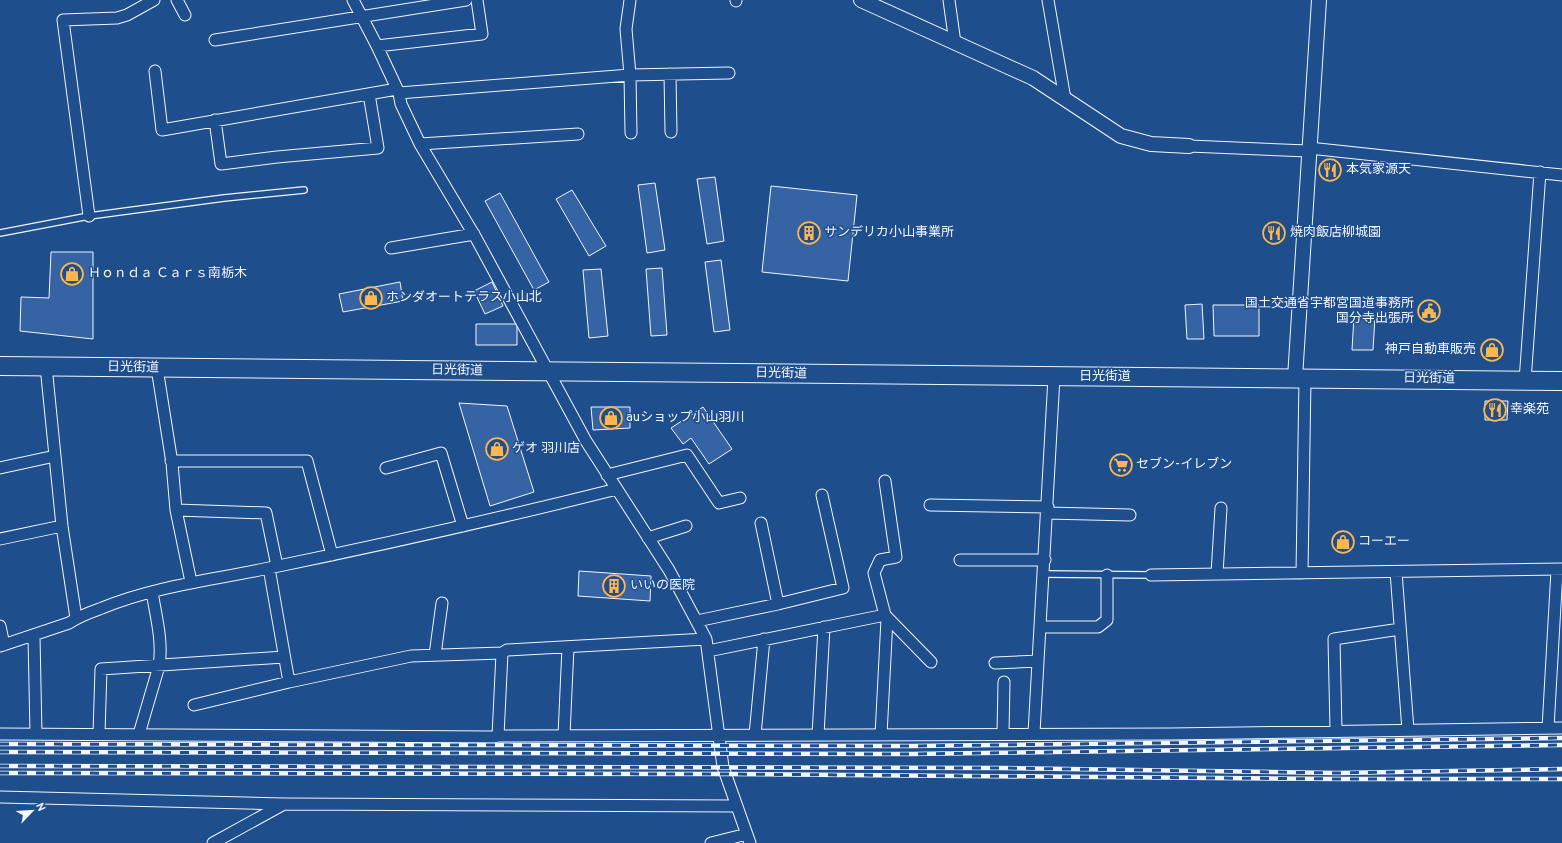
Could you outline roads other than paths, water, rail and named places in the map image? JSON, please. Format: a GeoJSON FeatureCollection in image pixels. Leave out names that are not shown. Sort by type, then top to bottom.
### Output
{"type":"FeatureCollection","features":[{"type":"Feature","properties":{"kind":"highway","name":"日光街道"},"geometry":{"type":"LineString","coordinates":[[0,366],[1562,381]]}},
{"type":"Feature","properties":{"kind":"street"},"geometry":{"type":"LineString","coordinates":[[89,216],[63,20],[116,18],[127,15],[154,0]]}},
{"type":"Feature","properties":{"kind":"street"},"geometry":{"type":"LineString","coordinates":[[176,0],[185,15]]}},
{"type":"Feature","properties":{"kind":"street"},"geometry":{"type":"LineString","coordinates":[[352,0],[377,46],[398,91],[401,104],[420,144],[474,234],[586,441],[669,570],[706,639],[723,767],[749,839],[711,843]]}},
{"type":"Feature","properties":{"kind":"street"},"geometry":{"type":"LineString","coordinates":[[215,40],[466,0]]}},
{"type":"Feature","properties":{"kind":"street"},"geometry":{"type":"LineString","coordinates":[[377,46],[482,34],[477,0]]}},
{"type":"Feature","properties":{"kind":"street"},"geometry":{"type":"LineString","coordinates":[[630,0],[626,28],[630,75],[631,133]]}},
{"type":"Feature","properties":{"kind":"street"},"geometry":{"type":"LineString","coordinates":[[861,0],[1033,78],[1121,136],[1151,144],[1308,150],[1562,175]]}},
{"type":"Feature","properties":{"kind":"street"},"geometry":{"type":"LineString","coordinates":[[949,0],[956,43]]}},
{"type":"Feature","properties":{"kind":"street"},"geometry":{"type":"LineString","coordinates":[[1048,0],[1065,99]]}},
{"type":"Feature","properties":{"kind":"street"},"geometry":{"type":"LineString","coordinates":[[1302,573],[1300,378],[1308,150],[1319,0]]}},
{"type":"Feature","properties":{"kind":"street"},"geometry":{"type":"LineString","coordinates":[[155,71],[162,130],[369,94],[398,91],[630,75],[729,73]]}},
{"type":"Feature","properties":{"kind":"street"},"geometry":{"type":"LineString","coordinates":[[670,74],[671,132]]}},
{"type":"Feature","properties":{"kind":"street"},"geometry":{"type":"LineString","coordinates":[[215,120],[221,164],[277,156],[378,148],[369,94]]}},
{"type":"Feature","properties":{"kind":"street"},"geometry":{"type":"LineString","coordinates":[[420,144],[578,134]]}},
{"type":"Feature","properties":{"kind":"street"},"geometry":{"type":"LineString","coordinates":[[1525,381],[1540,172]]}},
{"type":"Feature","properties":{"kind":"street"},"geometry":{"type":"LineString","coordinates":[[391,248],[474,234]]}},
{"type":"Feature","properties":{"kind":"street"},"geometry":{"type":"LineString","coordinates":[[46,366],[62,526],[76,618]]}},
{"type":"Feature","properties":{"kind":"street"},"geometry":{"type":"LineString","coordinates":[[157,368],[171,461],[176,510],[191,582]]}},
{"type":"Feature","properties":{"kind":"street"},"geometry":{"type":"LineString","coordinates":[[1034,733],[1045,560],[1054,377]]}},
{"type":"Feature","properties":{"kind":"street"},"geometry":{"type":"LineString","coordinates":[[386,468],[441,453],[463,526]]}},
{"type":"Feature","properties":{"kind":"street"},"geometry":{"type":"LineString","coordinates":[[607,475],[688,455],[719,504],[740,498]]}},
{"type":"Feature","properties":{"kind":"street"},"geometry":{"type":"LineString","coordinates":[[0,468],[54,456]]}},
{"type":"Feature","properties":{"kind":"street"},"geometry":{"type":"LineString","coordinates":[[171,461],[307,461],[332,555]]}},
{"type":"Feature","properties":{"kind":"street"},"geometry":{"type":"LineString","coordinates":[[881,735],[886,617],[874,573],[880,560],[896,557],[885,481]]}},
{"type":"Feature","properties":{"kind":"street"},"geometry":{"type":"LineString","coordinates":[[0,626],[2,646],[69,623],[76,618],[119,601],[191,582],[332,555],[463,526],[617,489]]}},
{"type":"Feature","properties":{"kind":"street"},"geometry":{"type":"LineString","coordinates":[[697,621],[778,604],[843,588],[822,495]]}},
{"type":"Feature","properties":{"kind":"street"},"geometry":{"type":"LineString","coordinates":[[930,506],[1047,510],[1130,515]]}},
{"type":"Feature","properties":{"kind":"street"},"geometry":{"type":"LineString","coordinates":[[1217,574],[1221,508]]}},
{"type":"Feature","properties":{"kind":"street"},"geometry":{"type":"LineString","coordinates":[[176,510],[266,513],[284,657],[289,682]]}},
{"type":"Feature","properties":{"kind":"street"},"geometry":{"type":"LineString","coordinates":[[761,523],[778,604]]}},
{"type":"Feature","properties":{"kind":"street"},"geometry":{"type":"LineString","coordinates":[[0,539],[62,526]]}},
{"type":"Feature","properties":{"kind":"street"},"geometry":{"type":"LineString","coordinates":[[648,538],[686,526]]}},
{"type":"Feature","properties":{"kind":"street"},"geometry":{"type":"LineString","coordinates":[[960,560],[1045,560]]}},
{"type":"Feature","properties":{"kind":"street"},"geometry":{"type":"LineString","coordinates":[[1151,575],[1559,570],[1548,728]]}},
{"type":"Feature","properties":{"kind":"street"},"geometry":{"type":"LineString","coordinates":[[1396,572],[1408,730]]}},
{"type":"Feature","properties":{"kind":"street"},"geometry":{"type":"LineString","coordinates":[[1040,627],[1098,627],[1107,620],[1107,575]]}},
{"type":"Feature","properties":{"kind":"street"},"geometry":{"type":"LineString","coordinates":[[139,734],[161,656],[160,637],[152,592]]}},
{"type":"Feature","properties":{"kind":"street"},"geometry":{"type":"LineString","coordinates":[[435,655],[442,603]]}},
{"type":"Feature","properties":{"kind":"street"},"geometry":{"type":"LineString","coordinates":[[708,651],[824,627],[886,617]]}},
{"type":"Feature","properties":{"kind":"street"},"geometry":{"type":"LineString","coordinates":[[886,617],[931,662]]}},
{"type":"Feature","properties":{"kind":"street"},"geometry":{"type":"LineString","coordinates":[[818,735],[824,627]]}},
{"type":"Feature","properties":{"kind":"street"},"geometry":{"type":"LineString","coordinates":[[1336,730],[1334,639],[1400,629]]}},
{"type":"Feature","properties":{"kind":"street"},"geometry":{"type":"LineString","coordinates":[[34,636],[36,734]]}},
{"type":"Feature","properties":{"kind":"street"},"geometry":{"type":"LineString","coordinates":[[194,705],[289,682],[411,656],[502,653],[507,650],[706,639]]}},
{"type":"Feature","properties":{"kind":"street"},"geometry":{"type":"LineString","coordinates":[[755,735],[764,639]]}},
{"type":"Feature","properties":{"kind":"street"},"geometry":{"type":"LineString","coordinates":[[564,735],[568,647]]}},
{"type":"Feature","properties":{"kind":"street"},"geometry":{"type":"LineString","coordinates":[[498,736],[502,653]]}},
{"type":"Feature","properties":{"kind":"street"},"geometry":{"type":"LineString","coordinates":[[100,734],[101,669],[284,657]]}},
{"type":"Feature","properties":{"kind":"street"},"geometry":{"type":"LineString","coordinates":[[995,663],[1038,661]]}},
{"type":"Feature","properties":{"kind":"street"},"geometry":{"type":"LineString","coordinates":[[1003,733],[1004,682]]}},
{"type":"Feature","properties":{"kind":"street"},"geometry":{"type":"LineString","coordinates":[[0,734],[486,737],[564,735],[881,735],[1003,733],[1170,734],[1336,730],[1562,728]]}},
{"type":"Feature","properties":{"kind":"street"},"geometry":{"type":"LineString","coordinates":[[0,797],[284,804],[736,806]]}},
{"type":"Feature","properties":{"kind":"street"},"geometry":{"type":"LineString","coordinates":[[213,843],[284,804]]}},
{"type":"Feature","properties":{"kind":"lane"},"geometry":{"type":"LineString","coordinates":[[0,233],[89,216],[224,198],[304,190]]}},
{"type":"Feature","properties":{"kind":"lane"},"geometry":{"type":"LineString","coordinates":[[1044,574],[1151,575]]}},
{"type":"Feature","properties":{"kind":"railway"},"geometry":{"type":"LineString","coordinates":[[0,744],[911,746],[1562,738]]}},
{"type":"Feature","properties":{"kind":"railway"},"geometry":{"type":"LineString","coordinates":[[0,752],[910,754],[1562,745]]}},
{"type":"Feature","properties":{"kind":"railway"},"geometry":{"type":"LineString","coordinates":[[0,766],[1002,768],[1337,773],[1562,769]]}},
{"type":"Feature","properties":{"kind":"railway"},"geometry":{"type":"LineString","coordinates":[[0,773],[726,774],[1340,779],[1562,779]]}},
{"type":"Feature","properties":{"kind":"place","name":"本気家源天"},"geometry":{"type":"Point","coordinates":[1330,170]}},
{"type":"Feature","properties":{"kind":"place","name":"サンデリカ小山事業所"},"geometry":{"type":"Point","coordinates":[809,233]}},
{"type":"Feature","properties":{"kind":"place","name":"焼肉飯店柳城園"},"geometry":{"type":"Point","coordinates":[1274,233]}},
{"type":"Feature","properties":{"kind":"place","name":"Ｈｏｎｄａ Ｃａｒｓ南栃木"},"geometry":{"type":"Point","coordinates":[72,274]}},
{"type":"Feature","properties":{"kind":"place","name":"ホンダオートテラス小山北"},"geometry":{"type":"Point","coordinates":[371,298]}},
{"type":"Feature","properties":{"kind":"place","name":"国土交通省宇都宮国道事務所 国分寺出張所"},"geometry":{"type":"Point","coordinates":[1429,311]}},
{"type":"Feature","properties":{"kind":"place","name":"神戸自動車販売"},"geometry":{"type":"Point","coordinates":[1492,350]}},
{"type":"Feature","properties":{"kind":"place","name":"幸楽苑"},"geometry":{"type":"Point","coordinates":[1495,410]}},
{"type":"Feature","properties":{"kind":"place","name":"auショップ小山羽川"},"geometry":{"type":"Point","coordinates":[611,418]}},
{"type":"Feature","properties":{"kind":"place","name":"ゲオ 羽川店"},"geometry":{"type":"Point","coordinates":[497,449]}},
{"type":"Feature","properties":{"kind":"place","name":"セブン-イレブン"},"geometry":{"type":"Point","coordinates":[1121,465]}},
{"type":"Feature","properties":{"kind":"place","name":"コーエー"},"geometry":{"type":"Point","coordinates":[1343,542]}},
{"type":"Feature","properties":{"kind":"place","name":"いいの医院"},"geometry":{"type":"Point","coordinates":[614,586]}}]}
